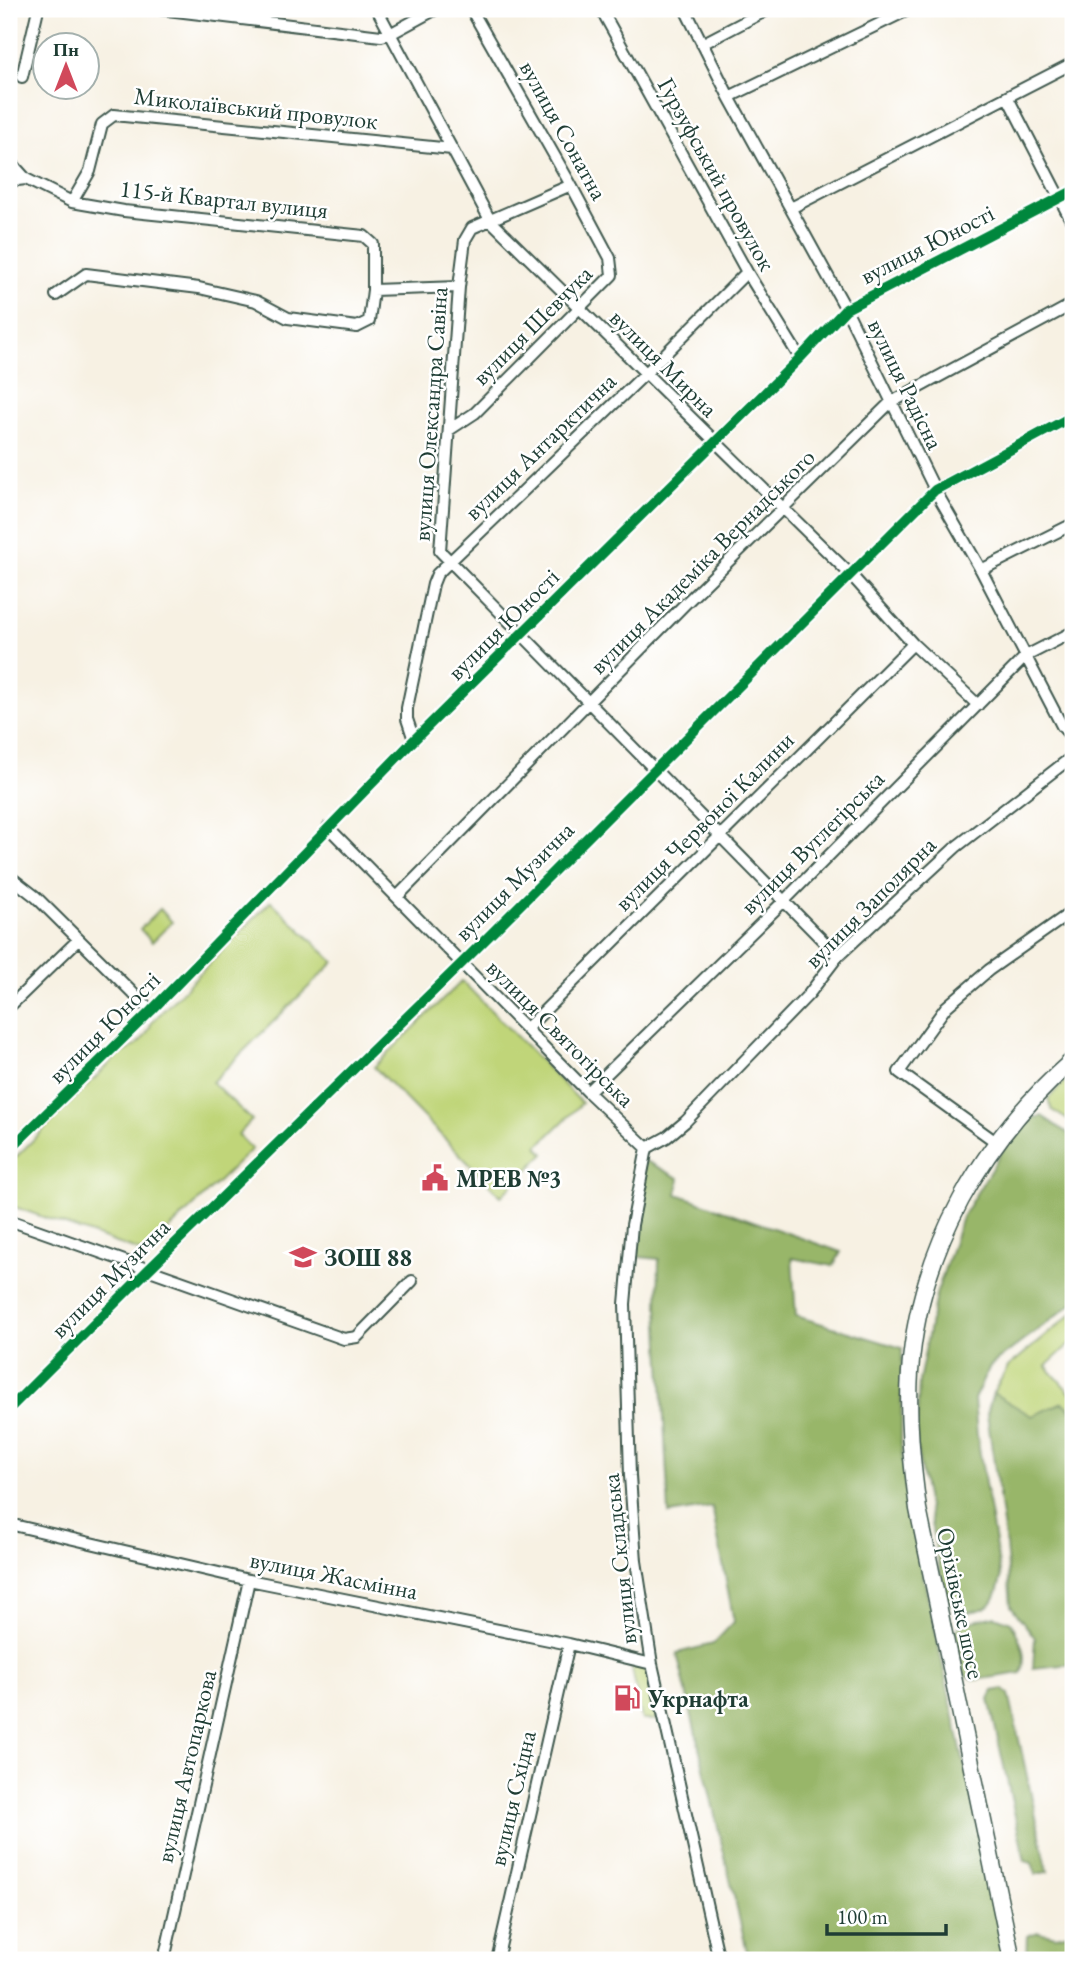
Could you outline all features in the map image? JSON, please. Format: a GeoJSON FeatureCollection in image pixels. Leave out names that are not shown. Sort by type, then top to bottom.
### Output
{"type":"FeatureCollection","features":[{"type":"Feature","properties":{"kind":"highway","name":"Оріхівське шосе"},"geometry":{"type":"LineString","coordinates":[[1012,1960],[918,1509],[912,1465],[909,1404],[914,1340],[937,1254],[958,1202],[996,1142],[1030,1101],[1073,1060]]}},
{"type":"Feature","properties":{"kind":"street"},"geometry":{"type":"LineString","coordinates":[[22,77],[38,9]]}},
{"type":"Feature","properties":{"kind":"street"},"geometry":{"type":"LineString","coordinates":[[159,9],[205,11],[381,36],[390,34],[436,9]]}},
{"type":"Feature","properties":{"kind":"street","name":"вулиця Мирна"},"geometry":{"type":"LineString","coordinates":[[377,9],[490,220],[852,576],[913,644],[978,705]]}},
{"type":"Feature","properties":{"kind":"street","name":"вулиця Сонатна"},"geometry":{"type":"LineString","coordinates":[[471,9],[610,258],[612,275]]}},
{"type":"Feature","properties":{"kind":"street","name":"Гурзуфський провулок"},"geometry":{"type":"LineString","coordinates":[[601,9],[747,272],[800,358]]}},
{"type":"Feature","properties":{"kind":"street","name":"вулиця Радісна"},"geometry":{"type":"LineString","coordinates":[[685,9],[729,97],[846,309],[935,490],[981,570],[1062,726],[1073,739]]}},
{"type":"Feature","properties":{"kind":"street"},"geometry":{"type":"LineString","coordinates":[[702,44],[769,9]]}},
{"type":"Feature","properties":{"kind":"street"},"geometry":{"type":"LineString","coordinates":[[729,97],[910,9]]}},
{"type":"Feature","properties":{"kind":"street"},"geometry":{"type":"LineString","coordinates":[[791,208],[1073,63]]}},
{"type":"Feature","properties":{"kind":"street"},"geometry":{"type":"LineString","coordinates":[[1008,98],[1073,224]]}},
{"type":"Feature","properties":{"kind":"street","name":"Миколаївський провулок"},"geometry":{"type":"LineString","coordinates":[[72,202],[90,171],[102,124],[114,115],[452,149]]}},
{"type":"Feature","properties":{"kind":"street","name":"115-й Квартал вулиця"},"geometry":{"type":"LineString","coordinates":[[9,160],[26,180],[72,202],[124,211],[364,236],[373,244],[373,290],[369,321],[357,327],[288,318],[256,301],[199,288],[109,276],[86,274],[56,295]]}},
{"type":"Feature","properties":{"kind":"street","name":"115-й Квартал вулиця"},"geometry":{"type":"LineString","coordinates":[[9,181],[26,180]]}},
{"type":"Feature","properties":{"kind":"street","name":"вулиця Олександра Савіна"},"geometry":{"type":"LineString","coordinates":[[414,740],[407,719],[407,708],[433,584],[437,574],[450,562],[440,551],[459,288],[465,240],[472,228],[571,185]]}},
{"type":"Feature","properties":{"kind":"street","name":"вулиця Юності"},"geometry":{"type":"LineString","coordinates":[[9,1150],[150,1011],[414,740],[715,443],[846,309],[1073,191]]}},
{"type":"Feature","properties":{"kind":"street","name":"вулиця Антарктична"},"geometry":{"type":"LineString","coordinates":[[450,562],[747,272]]}},
{"type":"Feature","properties":{"kind":"street","name":"вулиця Шевчука"},"geometry":{"type":"LineString","coordinates":[[449,430],[475,413],[612,275]]}},
{"type":"Feature","properties":{"kind":"street"},"geometry":{"type":"LineString","coordinates":[[373,290],[459,288]]}},
{"type":"Feature","properties":{"kind":"street","name":"вулиця Академіка Вернадського"},"geometry":{"type":"LineString","coordinates":[[397,897],[686,603],[890,402],[1073,304]]}},
{"type":"Feature","properties":{"kind":"street","name":"вулиця Музична"},"geometry":{"type":"LineString","coordinates":[[9,1409],[852,576],[935,490],[1073,416]]}},
{"type":"Feature","properties":{"kind":"street"},"geometry":{"type":"LineString","coordinates":[[981,570],[1073,524]]}},
{"type":"Feature","properties":{"kind":"street"},"geometry":{"type":"LineString","coordinates":[[450,562],[656,768],[838,956]]}},
{"type":"Feature","properties":{"kind":"street","name":"вулиця Вуглегірська"},"geometry":{"type":"LineString","coordinates":[[588,1092],[785,900],[1026,656],[1073,632]]}},
{"type":"Feature","properties":{"kind":"street","name":"вулиця Червоної Калини"},"geometry":{"type":"LineString","coordinates":[[526,1029],[913,644]]}},
{"type":"Feature","properties":{"kind":"street","name":"вулиця Заполярна"},"geometry":{"type":"LineString","coordinates":[[647,1148],[667,1137],[704,1102],[809,994],[838,956],[956,847],[1073,756]]}},
{"type":"Feature","properties":{"kind":"street","name":"вулиця Святогірська"},"geometry":{"type":"LineString","coordinates":[[328,827],[588,1092],[647,1148]]}},
{"type":"Feature","properties":{"kind":"street"},"geometry":{"type":"LineString","coordinates":[[9,876],[36,897],[150,1011]]}},
{"type":"Feature","properties":{"kind":"street"},"geometry":{"type":"LineString","coordinates":[[996,1142],[899,1072],[946,1007],[989,970],[1073,911]]}},
{"type":"Feature","properties":{"kind":"street"},"geometry":{"type":"LineString","coordinates":[[9,1007],[78,940]]}},
{"type":"Feature","properties":{"kind":"street","name":"вулиця Складська"},"geometry":{"type":"LineString","coordinates":[[647,1148],[632,1225],[625,1304],[630,1476],[636,1561],[652,1664],[719,1960]]}},
{"type":"Feature","properties":{"kind":"street"},"geometry":{"type":"LineString","coordinates":[[9,1220],[350,1340],[357,1337],[412,1281]]}},
{"type":"Feature","properties":{"kind":"street","name":"вулиця Жасмінна"},"geometry":{"type":"LineString","coordinates":[[9,1524],[249,1580],[569,1644],[652,1664]]}},
{"type":"Feature","properties":{"kind":"street","name":"вулиця Автопаркова"},"geometry":{"type":"LineString","coordinates":[[164,1960],[249,1580]]}},
{"type":"Feature","properties":{"kind":"street","name":"вулиця Східна"},"geometry":{"type":"LineString","coordinates":[[497,1960],[569,1644]]}},
{"type":"Feature","properties":{"kind":"green space"},"geometry":{"type":"Polygon","coordinates":[[[271,901],[334,962],[212,1082],[252,1120],[238,1135],[252,1149],[145,1253],[9,1205],[9,1164],[117,1056],[139,1043],[152,1022],[271,901]]]}},
{"type":"Feature","properties":{"kind":"green space"},"geometry":{"type":"Polygon","coordinates":[[[160,909],[172,922],[152,942],[140,929],[160,909]]]}},
{"type":"Feature","properties":{"kind":"green space"},"geometry":{"type":"Polygon","coordinates":[[[462,981],[582,1103],[538,1146],[544,1154],[501,1196],[374,1067],[462,981]]]}},
{"type":"Feature","properties":{"kind":"green space"},"geometry":{"type":"Polygon","coordinates":[[[1073,1073],[1073,1123],[1052,1110],[1048,1099],[1073,1073]]]}},
{"type":"Feature","properties":{"kind":"green space"},"geometry":{"type":"Polygon","coordinates":[[[1042,1116],[1073,1137],[1073,1303],[990,1366],[974,1399],[977,1436],[1001,1578],[995,1597],[988,1607],[956,1614],[944,1592],[916,1444],[919,1381],[936,1295],[962,1217],[1004,1148],[1032,1118],[1042,1116]]]}},
{"type":"Feature","properties":{"kind":"green space"},"geometry":{"type":"Polygon","coordinates":[[[644,1160],[679,1178],[677,1194],[841,1252],[833,1266],[792,1258],[796,1316],[902,1348],[901,1444],[906,1497],[1007,1960],[749,1960],[677,1653],[713,1644],[734,1622],[712,1507],[669,1514],[658,1307],[659,1259],[630,1256],[644,1160]]]}},
{"type":"Feature","properties":{"kind":"green space"},"geometry":{"type":"Polygon","coordinates":[[[1073,1313],[1073,1341],[1046,1366],[1073,1396],[1073,1412],[1063,1402],[1032,1417],[993,1393],[1008,1367],[1073,1313]]]}},
{"type":"Feature","properties":{"kind":"green space"},"geometry":{"type":"Polygon","coordinates":[[[993,1393],[1032,1416],[1063,1402],[1073,1412],[1073,1664],[1033,1668],[1035,1638],[1011,1606],[1006,1545],[987,1414],[993,1393]]]}},
{"type":"Feature","properties":{"kind":"green space"},"geometry":{"type":"Polygon","coordinates":[[[995,1616],[1011,1622],[1022,1647],[1024,1659],[1021,1673],[975,1680],[964,1675],[954,1631],[965,1623],[995,1616]]]}},
{"type":"Feature","properties":{"kind":"green space"},"geometry":{"type":"Polygon","coordinates":[[[631,1664],[646,1668],[657,1720],[642,1720],[631,1664]]]}},
{"type":"Feature","properties":{"kind":"green space"},"geometry":{"type":"Polygon","coordinates":[[[1004,1689],[1009,1694],[1048,1872],[1036,1874],[1032,1863],[1025,1861],[989,1699],[993,1691],[1004,1689]]]}},
{"type":"Feature","properties":{"kind":"green space"},"geometry":{"type":"Polygon","coordinates":[[[1038,1932],[1056,1936],[1073,1932],[1073,1960],[1026,1960],[1027,1936],[1038,1932]]]}},
{"type":"Feature","properties":{"kind":"cycle path"},"geometry":{"type":"LineString","coordinates":[[9,1150],[151,1011],[414,740],[800,358],[846,309],[1073,191]]}},
{"type":"Feature","properties":{"kind":"cycle path"},"geometry":{"type":"LineString","coordinates":[[9,1409],[462,963],[935,490],[1073,416]]}},
{"type":"Feature","properties":{"kind":"place","name":"МРЕВ №3"},"geometry":{"type":"Point","coordinates":[435,1178]}},
{"type":"Feature","properties":{"kind":"place","name":"ЗОШ 88"},"geometry":{"type":"Point","coordinates":[303,1257]}},
{"type":"Feature","properties":{"kind":"place","name":"Укрнафта"},"geometry":{"type":"Point","coordinates":[627,1698]}}]}
